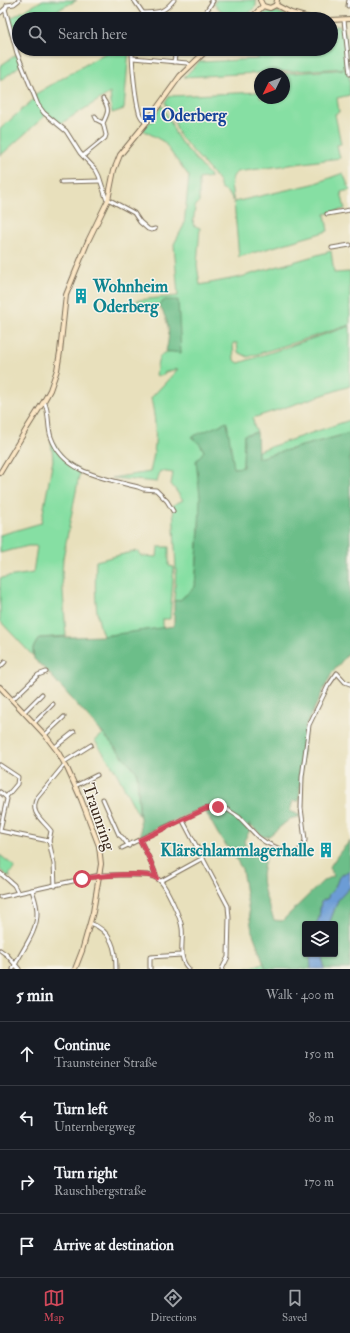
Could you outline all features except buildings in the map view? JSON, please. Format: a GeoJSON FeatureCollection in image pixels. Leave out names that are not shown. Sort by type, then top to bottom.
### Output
{"type":"FeatureCollection","features":[{"type":"Feature","properties":{"kind":"main road"},"geometry":{"type":"LineString","coordinates":[[260,0],[263,6],[270,8],[277,2],[290,12]]}},
{"type":"Feature","properties":{"kind":"main road"},"geometry":{"type":"LineString","coordinates":[[257,12],[263,6]]}},
{"type":"Feature","properties":{"kind":"main road"},"geometry":{"type":"LineString","coordinates":[[338,20],[350,19]]}},
{"type":"Feature","properties":{"kind":"main road"},"geometry":{"type":"LineString","coordinates":[[0,474],[50,390],[57,370],[64,307],[70,285],[88,241],[108,200],[114,170],[120,155],[146,123],[174,84],[190,65],[200,56]]}},
{"type":"Feature","properties":{"kind":"main road","name":"Traunring"},"geometry":{"type":"LineString","coordinates":[[1,688],[45,735],[65,763],[89,817],[99,846],[101,860],[100,875],[90,923],[75,969]]}},
{"type":"Feature","properties":{"kind":"street"},"geometry":{"type":"LineString","coordinates":[[0,13],[7,5],[6,0]]}},
{"type":"Feature","properties":{"kind":"street"},"geometry":{"type":"LineString","coordinates":[[7,5],[14,4],[19,0]]}},
{"type":"Feature","properties":{"kind":"street"},"geometry":{"type":"LineString","coordinates":[[134,0],[143,12],[164,11],[174,0]]}},
{"type":"Feature","properties":{"kind":"street"},"geometry":{"type":"LineString","coordinates":[[206,12],[213,1],[211,0]]}},
{"type":"Feature","properties":{"kind":"street"},"geometry":{"type":"LineString","coordinates":[[348,6],[349,0]]}},
{"type":"Feature","properties":{"kind":"street"},"geometry":{"type":"LineString","coordinates":[[5,9],[12,35]]}},
{"type":"Feature","properties":{"kind":"street"},"geometry":{"type":"LineString","coordinates":[[344,20],[350,74]]}},
{"type":"Feature","properties":{"kind":"street"},"geometry":{"type":"LineString","coordinates":[[18,56],[34,98],[42,111],[71,137],[83,156],[96,170],[104,195],[108,200],[134,213],[140,222],[148,229],[151,230],[155,228]]}},
{"type":"Feature","properties":{"kind":"street"},"geometry":{"type":"LineString","coordinates":[[174,62],[175,56]]}},
{"type":"Feature","properties":{"kind":"street"},"geometry":{"type":"LineString","coordinates":[[146,123],[139,112],[133,58],[187,63],[190,65]]}},
{"type":"Feature","properties":{"kind":"street"},"geometry":{"type":"LineString","coordinates":[[83,156],[104,140],[106,135],[103,123],[108,111],[107,104],[103,99]]}},
{"type":"Feature","properties":{"kind":"street"},"geometry":{"type":"LineString","coordinates":[[94,116],[97,120],[103,123]]}},
{"type":"Feature","properties":{"kind":"street"},"geometry":{"type":"LineString","coordinates":[[61,182],[100,181]]}},
{"type":"Feature","properties":{"kind":"street"},"geometry":{"type":"LineString","coordinates":[[327,214],[350,210]]}},
{"type":"Feature","properties":{"kind":"street"},"geometry":{"type":"LineString","coordinates":[[332,248],[350,245]]}},
{"type":"Feature","properties":{"kind":"street"},"geometry":{"type":"LineString","coordinates":[[44,402],[47,407],[50,430],[55,446],[69,463],[87,473],[138,487],[143,490],[156,490],[167,500],[173,511]]}},
{"type":"Feature","properties":{"kind":"street"},"geometry":{"type":"LineString","coordinates":[[0,667],[5,662]]}},
{"type":"Feature","properties":{"kind":"street"},"geometry":{"type":"LineString","coordinates":[[12,700],[38,675],[46,672]]}},
{"type":"Feature","properties":{"kind":"street"},"geometry":{"type":"LineString","coordinates":[[122,848],[182,819],[205,809],[214,807],[222,808],[239,817],[261,840],[288,853],[293,854],[298,852],[303,847],[305,840],[301,808],[301,784],[309,725],[336,673],[345,682],[350,684]]}},
{"type":"Feature","properties":{"kind":"street"},"geometry":{"type":"LineString","coordinates":[[24,712],[42,694]]}},
{"type":"Feature","properties":{"kind":"street"},"geometry":{"type":"LineString","coordinates":[[34,723],[53,704]]}},
{"type":"Feature","properties":{"kind":"street"},"geometry":{"type":"LineString","coordinates":[[45,735],[64,717]]}},
{"type":"Feature","properties":{"kind":"street"},"geometry":{"type":"LineString","coordinates":[[55,747],[74,732]]}},
{"type":"Feature","properties":{"kind":"street"},"geometry":{"type":"LineString","coordinates":[[55,886],[54,864],[49,841],[51,831],[36,814],[34,808],[35,803],[37,798],[65,763],[91,745]]}},
{"type":"Feature","properties":{"kind":"street"},"geometry":{"type":"LineString","coordinates":[[0,765],[18,777],[17,784],[6,797],[0,831],[49,841]]}},
{"type":"Feature","properties":{"kind":"street"},"geometry":{"type":"LineString","coordinates":[[75,786],[97,775]]}},
{"type":"Feature","properties":{"kind":"street"},"geometry":{"type":"LineString","coordinates":[[0,792],[6,797]]}},
{"type":"Feature","properties":{"kind":"street"},"geometry":{"type":"LineString","coordinates":[[102,799],[119,835],[128,846]]}},
{"type":"Feature","properties":{"kind":"street"},"geometry":{"type":"LineString","coordinates":[[182,819],[225,901],[229,913],[228,957],[222,969]]}},
{"type":"Feature","properties":{"kind":"street"},"geometry":{"type":"LineString","coordinates":[[140,840],[182,926],[181,955],[183,961],[189,969]]}},
{"type":"Feature","properties":{"kind":"street"},"geometry":{"type":"LineString","coordinates":[[159,880],[203,858]]}},
{"type":"Feature","properties":{"kind":"street"},"geometry":{"type":"LineString","coordinates":[[0,873],[14,885],[18,893]]}},
{"type":"Feature","properties":{"kind":"street"},"geometry":{"type":"LineString","coordinates":[[0,896],[55,886],[100,875],[148,875],[159,880]]}},
{"type":"Feature","properties":{"kind":"street"},"geometry":{"type":"LineString","coordinates":[[13,969],[30,939],[36,923],[37,910],[32,890]]}},
{"type":"Feature","properties":{"kind":"street"},"geometry":{"type":"LineString","coordinates":[[90,923],[98,927],[111,941],[116,951],[116,969]]}},
{"type":"Feature","properties":{"kind":"street"},"geometry":{"type":"LineString","coordinates":[[0,950],[7,955],[19,969]]}},
{"type":"Feature","properties":{"kind":"street"},"geometry":{"type":"LineString","coordinates":[[150,969],[150,957],[181,955]]}},
{"type":"Feature","properties":{"kind":"green space"},"geometry":{"type":"Polygon","coordinates":[[[43,0],[77,0],[54,12],[22,12],[43,0]]]}},
{"type":"Feature","properties":{"kind":"green space"},"geometry":{"type":"Polygon","coordinates":[[[215,0],[256,0],[256,6],[250,12],[223,12],[214,4],[216,1],[215,0]]]}},
{"type":"Feature","properties":{"kind":"green space"},"geometry":{"type":"Polygon","coordinates":[[[12,17],[12,34],[9,19],[12,17]]]}},
{"type":"Feature","properties":{"kind":"green space"},"geometry":{"type":"Polygon","coordinates":[[[338,26],[340,26],[346,34],[348,68],[290,71],[290,68],[254,68],[254,73],[184,77],[199,62],[259,59],[256,56],[338,56],[338,26]]]}},
{"type":"Feature","properties":{"kind":"green space"},"geometry":{"type":"Polygon","coordinates":[[[14,56],[18,56],[22,64],[0,81],[0,66],[14,56]]]}},
{"type":"Feature","properties":{"kind":"green space"},"geometry":{"type":"Polygon","coordinates":[[[100,56],[128,56],[124,109],[112,113],[110,93],[60,124],[46,113],[46,115],[0,156],[0,129],[35,98],[34,95],[100,56]]]}},
{"type":"Feature","properties":{"kind":"green space"},"geometry":{"type":"Polygon","coordinates":[[[349,69],[350,95],[337,98],[339,112],[335,114],[341,144],[337,145],[340,158],[237,172],[232,178],[234,202],[226,191],[221,189],[218,180],[179,135],[165,102],[170,96],[254,92],[254,104],[290,104],[290,73],[349,69]]]}},
{"type":"Feature","properties":{"kind":"green space"},"geometry":{"type":"Polygon","coordinates":[[[161,106],[170,120],[180,141],[211,177],[199,179],[199,202],[195,207],[193,225],[200,228],[197,265],[200,285],[241,277],[331,251],[334,273],[350,272],[350,325],[248,357],[238,352],[237,343],[233,343],[234,360],[239,363],[350,326],[350,386],[253,418],[254,426],[257,432],[244,435],[243,468],[234,468],[192,436],[200,444],[204,451],[195,587],[180,600],[174,601],[176,570],[173,505],[183,500],[171,484],[173,473],[160,471],[157,482],[111,478],[150,472],[155,444],[154,418],[151,398],[178,369],[165,372],[164,375],[156,376],[158,361],[164,353],[181,352],[165,300],[159,305],[128,307],[139,300],[178,296],[174,244],[184,225],[189,176],[164,142],[143,130],[150,121],[152,122],[161,106]]]}},
{"type":"Feature","properties":{"kind":"green space"},"geometry":{"type":"Polygon","coordinates":[[[343,173],[350,190],[341,192],[345,209],[325,214],[328,231],[239,257],[234,202],[313,184],[343,173]]]}},
{"type":"Feature","properties":{"kind":"green space"},"geometry":{"type":"Polygon","coordinates":[[[165,300],[178,300],[181,353],[166,351],[169,333],[167,322],[159,305],[165,300]]]}},
{"type":"Feature","properties":{"kind":"green space"},"geometry":{"type":"Polygon","coordinates":[[[350,420],[350,433],[258,458],[258,451],[350,420]]]}},
{"type":"Feature","properties":{"kind":"green space"},"geometry":{"type":"Polygon","coordinates":[[[227,422],[234,468],[243,467],[244,435],[257,432],[258,458],[350,433],[350,651],[332,673],[305,727],[299,801],[293,801],[290,811],[301,816],[290,819],[269,836],[263,837],[249,823],[250,830],[244,841],[249,857],[265,846],[270,848],[263,868],[263,888],[274,920],[282,921],[323,881],[334,876],[329,868],[350,841],[350,870],[339,877],[328,898],[321,902],[318,921],[302,921],[302,957],[310,957],[311,969],[266,969],[252,931],[242,869],[218,834],[203,807],[141,835],[137,772],[47,671],[34,659],[33,648],[39,638],[103,636],[174,626],[174,601],[180,600],[195,587],[200,497],[196,461],[204,451],[200,444],[191,437],[227,422]]]}},
{"type":"Feature","properties":{"kind":"green space"},"geometry":{"type":"Polygon","coordinates":[[[51,439],[65,460],[80,471],[63,558],[62,576],[66,636],[39,638],[33,648],[33,656],[0,621],[0,578],[33,573],[37,546],[28,546],[0,553],[0,535],[41,523],[53,460],[51,439]]]}},
{"type":"Feature","properties":{"kind":"green space"},"geometry":{"type":"Polygon","coordinates":[[[158,547],[169,547],[169,566],[174,567],[170,619],[163,619],[163,628],[103,636],[98,618],[95,589],[96,561],[136,551],[139,552],[141,556],[157,557],[158,547]]]}},
{"type":"Feature","properties":{"kind":"green space"},"geometry":{"type":"Polygon","coordinates":[[[103,734],[137,772],[139,816],[114,768],[95,741],[103,734]]]}},
{"type":"Feature","properties":{"kind":"green space"},"geometry":{"type":"Polygon","coordinates":[[[0,855],[15,867],[9,875],[11,877],[0,870],[0,855]]]}},
{"type":"Feature","properties":{"kind":"green space"},"geometry":{"type":"Polygon","coordinates":[[[350,887],[350,969],[324,969],[323,957],[338,957],[338,921],[330,921],[338,900],[350,887]]]}},
{"type":"Feature","properties":{"kind":"green space"},"geometry":{"type":"Polygon","coordinates":[[[264,963],[265,969],[244,969],[264,963]]]}},
{"type":"Feature","properties":{"kind":"water"},"geometry":{"type":"Polygon","coordinates":[[[350,870],[350,887],[338,900],[330,921],[318,921],[321,902],[328,898],[339,877],[350,870]]]}},
{"type":"Feature","properties":{"kind":"water"},"geometry":{"type":"Polygon","coordinates":[[[310,957],[323,957],[324,969],[311,969],[310,957]]]}},
{"type":"Feature","properties":{"kind":"place","name":"Oderberg"},"geometry":{"type":"Point","coordinates":[149,115]}},
{"type":"Feature","properties":{"kind":"place","name":"Wohnheim Oderberg"},"geometry":{"type":"Point","coordinates":[81,296]}},
{"type":"Feature","properties":{"kind":"place","name":"Klärschlammlagerhalle"},"geometry":{"type":"Point","coordinates":[326,850]}},
{"type":"Feature","properties":{"kind":"route"},"geometry":{"type":"LineString","coordinates":[[82,879],[100,875],[148,875],[157,878],[140,840],[205,809],[218,807]]}}]}
